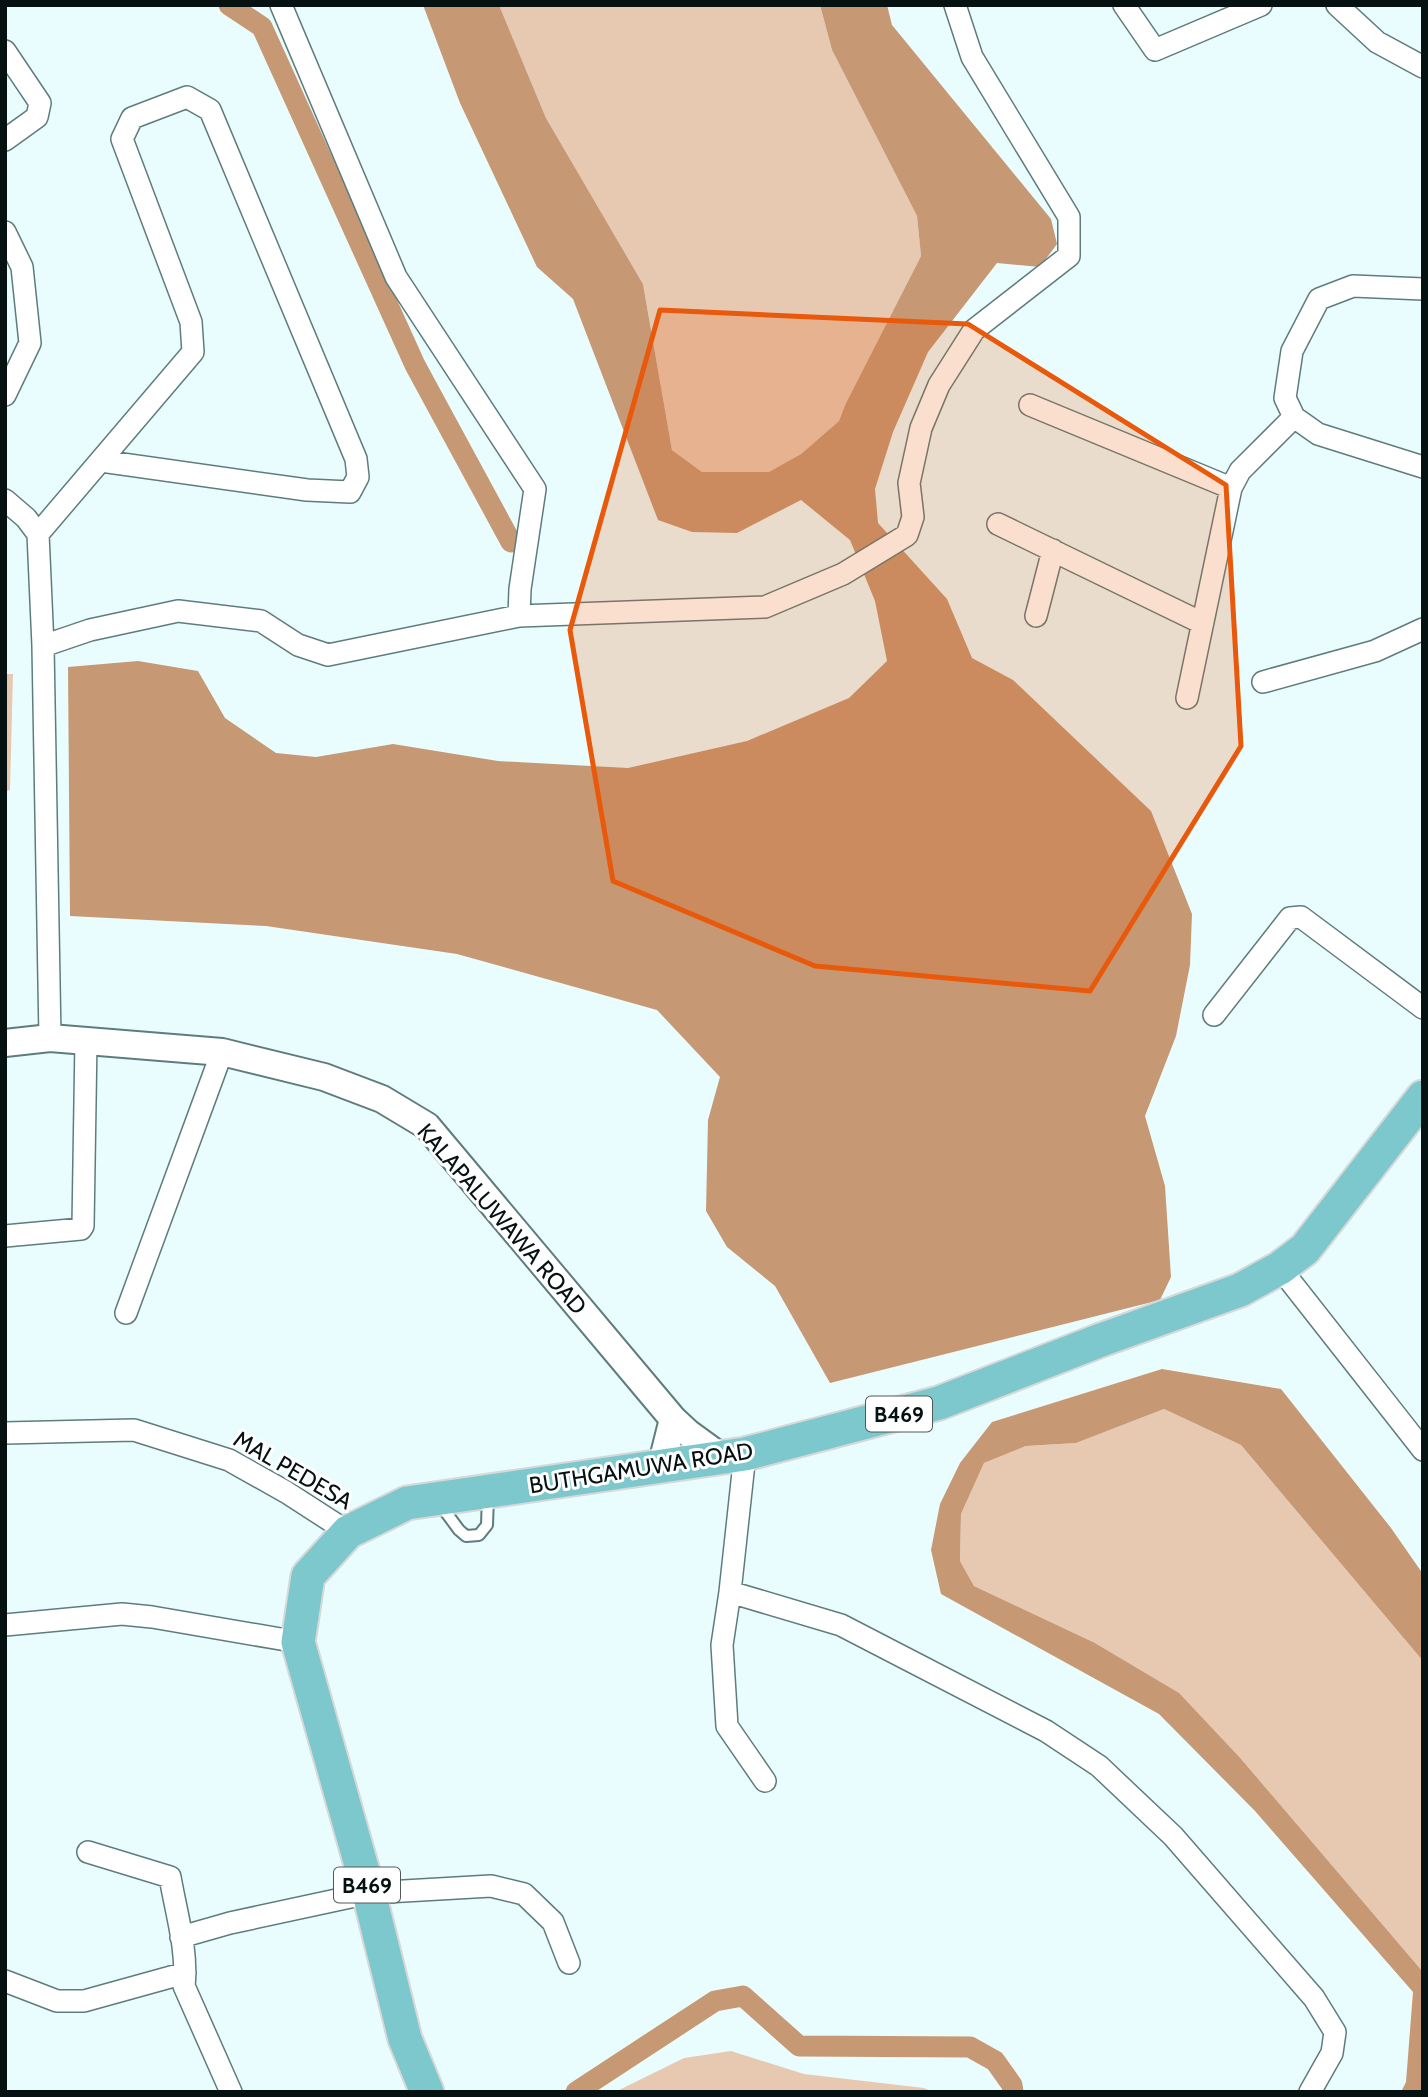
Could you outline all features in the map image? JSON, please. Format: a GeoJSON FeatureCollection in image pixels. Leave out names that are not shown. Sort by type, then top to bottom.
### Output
{"type":"FeatureCollection","features":[{"type":"Feature","properties":{"kind":"main road","name":"BUTHGAMUWA ROAD"},"geometry":{"type":"LineString","coordinates":[[427,2092],[405,2039],[369,1893],[298,1642],[308,1576],[348,1532],[407,1503],[733,1455],[939,1404],[1101,1340],[1240,1290],[1280,1268],[1305,1249],[1423,1097]]}},
{"type":"Feature","properties":{"kind":"street"},"geometry":{"type":"LineString","coordinates":[[281,5],[396,277],[535,489],[520,590],[519,616]]}},
{"type":"Feature","properties":{"kind":"street"},"geometry":{"type":"LineString","coordinates":[[43,646],[90,630],[178,611],[261,621],[298,645],[328,655],[519,616],[765,607],[843,574],[907,534],[913,517],[909,483],[921,428],[939,385],[974,330],[1069,257],[1069,217],[972,57],[955,5]]}},
{"type":"Feature","properties":{"kind":"street"},"geometry":{"type":"LineString","coordinates":[[1124,5],[1155,50],[1261,5]]}},
{"type":"Feature","properties":{"kind":"street"},"geometry":{"type":"LineString","coordinates":[[1337,5],[1377,42],[1423,67]]}},
{"type":"Feature","properties":{"kind":"street"},"geometry":{"type":"LineString","coordinates":[[5,51],[40,103],[37,117],[5,140]]}},
{"type":"Feature","properties":{"kind":"street"},"geometry":{"type":"LineString","coordinates":[[38,534],[193,352],[191,322],[122,139],[132,118],[187,97],[210,110],[356,458],[358,477],[351,492],[307,490],[101,461]]}},
{"type":"Feature","properties":{"kind":"street"},"geometry":{"type":"LineString","coordinates":[[5,232],[22,267],[30,343],[5,395]]}},
{"type":"Feature","properties":{"kind":"street"},"geometry":{"type":"LineString","coordinates":[[1423,289],[1353,286],[1319,299],[1292,351],[1285,398],[1294,417],[1318,434],[1423,467]]}},
{"type":"Feature","properties":{"kind":"street"},"geometry":{"type":"LineString","coordinates":[[1030,405],[1231,488]]}},
{"type":"Feature","properties":{"kind":"street"},"geometry":{"type":"LineString","coordinates":[[1186,698],[1231,488],[1240,471],[1294,417]]}},
{"type":"Feature","properties":{"kind":"street"},"geometry":{"type":"LineString","coordinates":[[5,500],[26,518],[38,534],[43,646],[50,1038]]}},
{"type":"Feature","properties":{"kind":"street"},"geometry":{"type":"LineString","coordinates":[[998,524],[1202,622]]}},
{"type":"Feature","properties":{"kind":"street"},"geometry":{"type":"LineString","coordinates":[[1036,616],[1054,550]]}},
{"type":"Feature","properties":{"kind":"street"},"geometry":{"type":"LineString","coordinates":[[1263,682],[1375,651],[1423,629]]}},
{"type":"Feature","properties":{"kind":"street"},"geometry":{"type":"LineString","coordinates":[[1214,1016],[1290,918],[1301,917],[1423,1008]]}},
{"type":"Feature","properties":{"kind":"street","name":"KALAPALUWAWA ROAD"},"geometry":{"type":"LineString","coordinates":[[5,1043],[50,1038],[222,1052],[324,1077],[382,1099],[427,1126],[673,1419],[688,1433],[733,1455]]}},
{"type":"Feature","properties":{"kind":"street"},"geometry":{"type":"LineString","coordinates":[[5,1236],[81,1229],[83,1226],[86,1040]]}},
{"type":"Feature","properties":{"kind":"street"},"geometry":{"type":"LineString","coordinates":[[126,1313],[222,1052]]}},
{"type":"Feature","properties":{"kind":"street"},"geometry":{"type":"LineString","coordinates":[[1280,1268],[1423,1450]]}},
{"type":"Feature","properties":{"kind":"street"},"geometry":{"type":"LineString","coordinates":[[661,1467],[673,1419]]}},
{"type":"Feature","properties":{"kind":"street","name":"MAL PEDESA"},"geometry":{"type":"LineString","coordinates":[[5,1433],[134,1430],[229,1460],[286,1492],[348,1532]]}},
{"type":"Feature","properties":{"kind":"street"},"geometry":{"type":"LineString","coordinates":[[733,1455],[730,1592],[722,1645],[727,1726],[765,1781]]}},
{"type":"Feature","properties":{"kind":"street"},"geometry":{"type":"LineString","coordinates":[[730,1592],[841,1625],[1046,1731],[1099,1766],[1173,1836],[1314,1998],[1335,2032],[1332,2053],[1310,2092]]}},
{"type":"Feature","properties":{"kind":"street"},"geometry":{"type":"LineString","coordinates":[[5,1625],[122,1614],[298,1642]]}},
{"type":"Feature","properties":{"kind":"street"},"geometry":{"type":"LineString","coordinates":[[88,1852],[170,1877],[186,1973],[184,1986],[230,2092]]}},
{"type":"Feature","properties":{"kind":"street"},"geometry":{"type":"LineString","coordinates":[[181,1937],[230,1923],[369,1893],[491,1886],[524,1894],[554,1922],[569,1963]]}},
{"type":"Feature","properties":{"kind":"street"},"geometry":{"type":"LineString","coordinates":[[5,1981],[57,2001],[84,2001],[186,1973]]}},
{"type":"Feature","properties":{"kind":"highlighted area"},"geometry":{"type":"Polygon","coordinates":[[[660,310],[968,324],[1226,485],[1241,746],[1090,991],[815,966],[613,881],[570,630],[660,310]]]}},
{"type":"Feature","properties":{"kind":"shaded area"},"geometry":{"type":"Polygon","coordinates":[[[423,5],[499,5],[546,118],[643,284],[672,450],[702,472],[769,472],[801,454],[839,421],[921,256],[917,216],[832,50],[820,5],[887,5],[892,25],[1051,219],[1057,244],[1040,267],[997,263],[928,352],[893,432],[875,489],[878,523],[947,599],[972,658],[1013,680],[1151,811],[1192,914],[1190,965],[1176,1036],[1145,1116],[1165,1186],[1171,1277],[1160,1300],[830,1383],[775,1286],[727,1247],[706,1211],[708,1120],[720,1077],[657,1010],[457,954],[266,926],[70,916],[68,667],[138,661],[198,671],[225,718],[276,753],[316,757],[393,744],[498,761],[628,768],[747,741],[849,698],[887,661],[875,601],[850,540],[801,500],[737,533],[692,532],[658,520],[573,299],[537,267],[460,103],[423,5]]]}},
{"type":"Feature","properties":{"kind":"shaded area"},"geometry":{"type":"Polygon","coordinates":[[[499,5],[820,5],[832,50],[917,216],[921,256],[839,421],[801,454],[770,472],[702,472],[672,450],[643,284],[546,118],[499,5]]]}},
{"type":"Feature","properties":{"kind":"shaded area"},"geometry":{"type":"Polygon","coordinates":[[[5,674],[13,674],[10,790],[5,792],[5,674]]]}},
{"type":"Feature","properties":{"kind":"shaded area"},"geometry":{"type":"Polygon","coordinates":[[[1162,1369],[1281,1389],[1391,1528],[1423,1574],[1423,1661],[1241,1445],[1164,1409],[1076,1443],[1026,1446],[984,1463],[961,1514],[960,1561],[974,1586],[1093,1642],[1179,1693],[1242,1760],[1423,1972],[1423,2092],[1401,2092],[1406,2082],[1413,1992],[1255,1811],[1159,1714],[941,1594],[931,1550],[940,1504],[960,1463],[992,1422],[1162,1369]]]}},
{"type":"Feature","properties":{"kind":"shaded area"},"geometry":{"type":"Polygon","coordinates":[[[1164,1409],[1241,1445],[1423,1661],[1423,1972],[1242,1760],[1093,1642],[974,1586],[960,1561],[961,1514],[984,1463],[1026,1446],[1076,1443],[1164,1409]]]}},
{"type":"Feature","properties":{"kind":"shaded area"},"geometry":{"type":"Polygon","coordinates":[[[731,2051],[804,2074],[924,2088],[933,2092],[615,2092],[684,2058],[731,2051]]]}},
{"type":"Feature","properties":{"kind":"waterway"},"geometry":{"type":"LineString","coordinates":[[229,5],[262,27],[415,365],[511,542]]}},
{"type":"Feature","properties":{"kind":"waterway"},"geometry":{"type":"LineString","coordinates":[[576,2092],[715,2001],[743,1996],[799,2046],[970,2047],[995,2061],[1012,2085],[1013,2092]]}}]}
